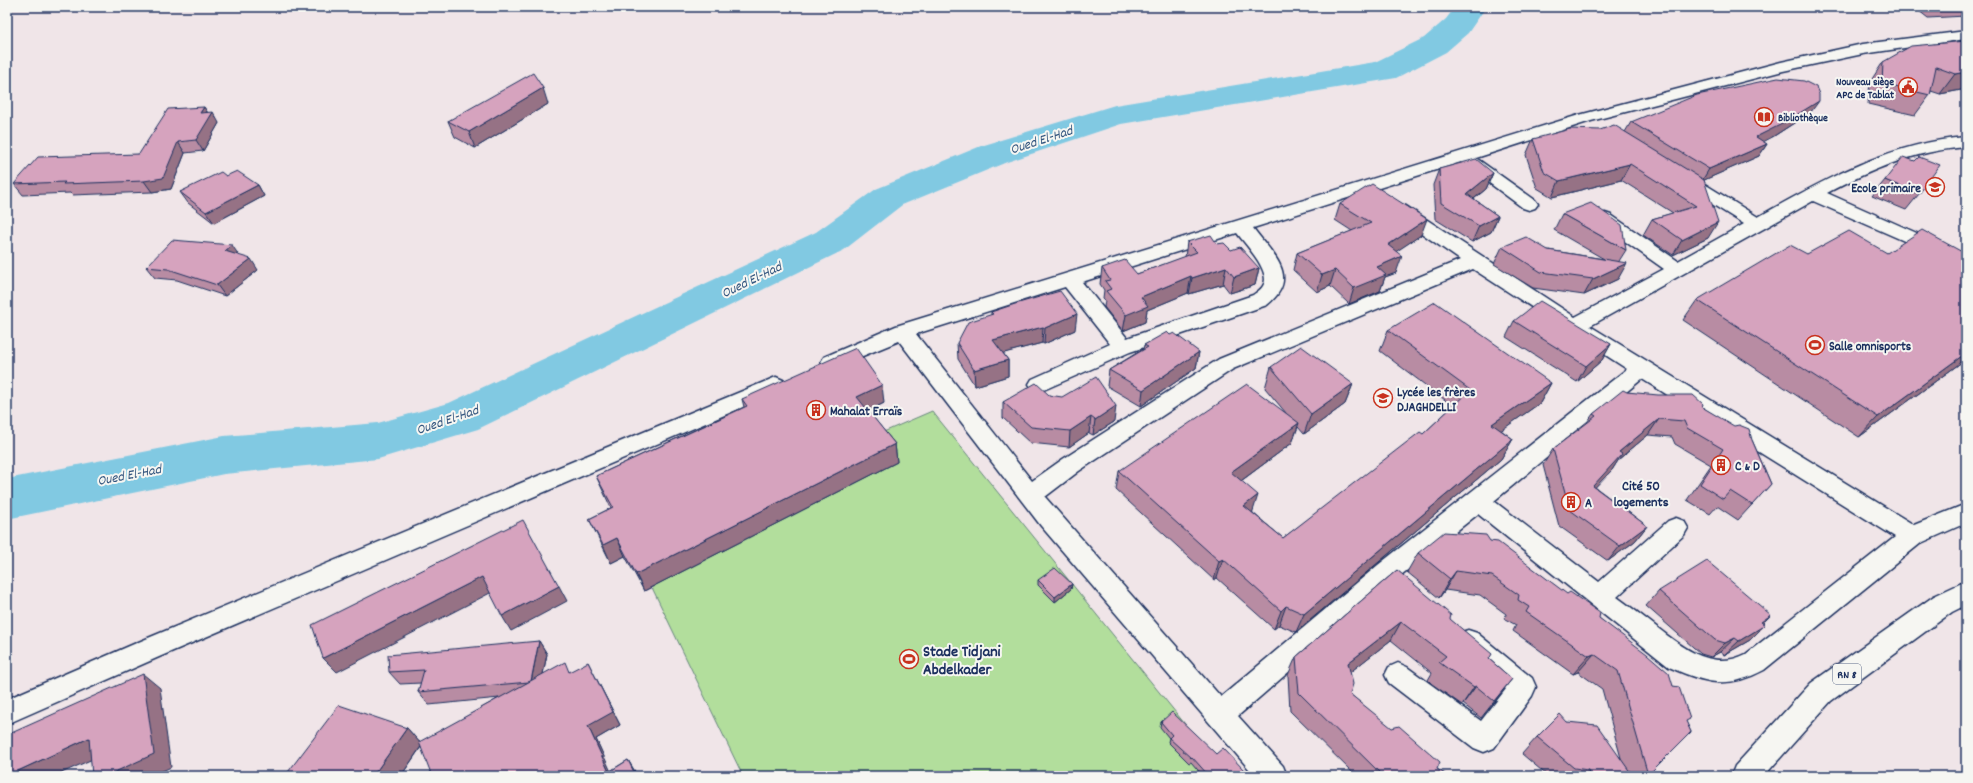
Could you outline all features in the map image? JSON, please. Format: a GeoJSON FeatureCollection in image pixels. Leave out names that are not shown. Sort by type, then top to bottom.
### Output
{"type":"FeatureCollection","features":[{"type":"Feature","properties":{"kind":"main road","name":"RN 8"},"geometry":{"type":"LineString","coordinates":[[1745,776],[1821,692],[1944,604],[1966,592]]}},
{"type":"Feature","properties":{"kind":"street"},"geometry":{"type":"LineString","coordinates":[[815,368],[903,331],[1585,118],[1781,67],[1863,50],[1966,35]]}},
{"type":"Feature","properties":{"kind":"street"},"geometry":{"type":"LineString","coordinates":[[1585,118],[1605,130]]}},
{"type":"Feature","properties":{"kind":"street"},"geometry":{"type":"LineString","coordinates":[[1574,326],[1813,194],[1900,154],[1927,147],[1965,141]]}},
{"type":"Feature","properties":{"kind":"street"},"geometry":{"type":"LineString","coordinates":[[1462,156],[1529,204]]}},
{"type":"Feature","properties":{"kind":"street"},"geometry":{"type":"LineString","coordinates":[[1671,171],[1758,225]]}},
{"type":"Feature","properties":{"kind":"street"},"geometry":{"type":"LineString","coordinates":[[1366,186],[1474,261],[1574,326],[1913,536]]}},
{"type":"Feature","properties":{"kind":"street"},"geometry":{"type":"LineString","coordinates":[[1813,194],[1966,262]]}},
{"type":"Feature","properties":{"kind":"street"},"geometry":{"type":"LineString","coordinates":[[1605,219],[1677,269]]}},
{"type":"Feature","properties":{"kind":"street"},"geometry":{"type":"LineString","coordinates":[[1039,384],[1123,347],[1260,300],[1268,294],[1276,279],[1274,271],[1241,225]]}},
{"type":"Feature","properties":{"kind":"street"},"geometry":{"type":"LineString","coordinates":[[1030,495],[1071,465],[1226,364],[1474,261]]}},
{"type":"Feature","properties":{"kind":"street"},"geometry":{"type":"LineString","coordinates":[[1068,279],[1123,347]]}},
{"type":"Feature","properties":{"kind":"street"},"geometry":{"type":"LineString","coordinates":[[903,331],[1048,519],[1273,776]]}},
{"type":"Feature","properties":{"kind":"street"},"geometry":{"type":"LineString","coordinates":[[1220,714],[1396,580],[1478,501],[1642,368]]}},
{"type":"Feature","properties":{"kind":"street"},"geometry":{"type":"LineString","coordinates":[[7,712],[150,649],[793,378]]}},
{"type":"Feature","properties":{"kind":"street"},"geometry":{"type":"LineString","coordinates":[[1478,501],[1678,659],[1696,667],[1713,672],[1730,672],[1744,669],[1913,536],[1966,513]]}},
{"type":"Feature","properties":{"kind":"street"},"geometry":{"type":"LineString","coordinates":[[1599,598],[1676,528]]}},
{"type":"Feature","properties":{"kind":"street"},"geometry":{"type":"LineString","coordinates":[[1398,675],[1484,739],[1523,687],[1452,627]]}},
{"type":"Feature","properties":{"kind":"green space","name":"Stade Tidjani Abdelkader"},"geometry":{"type":"Polygon","coordinates":[[[932,411],[1227,776],[743,776],[630,542],[932,411]]]}},
{"type":"Feature","properties":{"kind":"building"},"geometry":{"type":"Polygon","coordinates":[[[1966,41],[1966,72],[1955,74],[1936,67],[1930,95],[1882,84],[1883,62],[1911,46],[1966,41]]]}},
{"type":"Feature","properties":{"kind":"building"},"geometry":{"type":"Polygon","coordinates":[[[533,73],[543,88],[469,132],[448,121],[533,73]]]}},
{"type":"Feature","properties":{"kind":"building"},"geometry":{"type":"Polygon","coordinates":[[[1778,78],[1804,81],[1816,87],[1819,94],[1819,101],[1782,124],[1756,137],[1767,144],[1709,169],[1631,122],[1697,95],[1778,78]]]}},
{"type":"Feature","properties":{"kind":"building"},"geometry":{"type":"Polygon","coordinates":[[[204,107],[200,113],[213,112],[196,140],[178,142],[163,178],[144,181],[14,184],[38,157],[139,154],[168,109],[204,107]]]}},
{"type":"Feature","properties":{"kind":"building"},"geometry":{"type":"Polygon","coordinates":[[[1614,125],[1704,180],[1718,222],[1682,240],[1652,219],[1696,206],[1630,164],[1559,181],[1544,172],[1533,139],[1570,129],[1600,130],[1614,125]]]}},
{"type":"Feature","properties":{"kind":"building"},"geometry":{"type":"Polygon","coordinates":[[[1903,157],[1915,161],[1919,157],[1940,165],[1919,194],[1885,180],[1903,157]]]}},
{"type":"Feature","properties":{"kind":"building"},"geometry":{"type":"Polygon","coordinates":[[[1476,159],[1493,173],[1467,194],[1498,216],[1479,226],[1441,203],[1439,169],[1476,159]]]}},
{"type":"Feature","properties":{"kind":"building"},"geometry":{"type":"Polygon","coordinates":[[[237,171],[258,185],[206,212],[180,192],[221,172],[226,176],[237,171]]]}},
{"type":"Feature","properties":{"kind":"building"},"geometry":{"type":"Polygon","coordinates":[[[1372,184],[1427,219],[1388,245],[1402,256],[1377,267],[1386,275],[1354,288],[1335,270],[1322,275],[1297,253],[1371,223],[1340,204],[1372,184]]]}},
{"type":"Feature","properties":{"kind":"building"},"geometry":{"type":"Polygon","coordinates":[[[1591,203],[1622,225],[1626,250],[1562,214],[1591,203]]]}},
{"type":"Feature","properties":{"kind":"building"},"geometry":{"type":"Polygon","coordinates":[[[1922,230],[1966,254],[1966,353],[1878,417],[1697,300],[1790,245],[1807,254],[1849,231],[1887,253],[1922,230]]]}},
{"type":"Feature","properties":{"kind":"building"},"geometry":{"type":"Polygon","coordinates":[[[1211,235],[1217,244],[1224,243],[1231,250],[1240,247],[1259,268],[1234,277],[1226,267],[1192,278],[1191,276],[1141,297],[1148,306],[1126,315],[1106,291],[1111,289],[1105,281],[1110,280],[1102,268],[1125,260],[1137,274],[1197,252],[1187,242],[1211,235]]]}},
{"type":"Feature","properties":{"kind":"building"},"geometry":{"type":"Polygon","coordinates":[[[1526,237],[1548,250],[1627,263],[1593,279],[1541,272],[1502,247],[1526,237]]]}},
{"type":"Feature","properties":{"kind":"building"},"geometry":{"type":"Polygon","coordinates":[[[172,240],[232,245],[225,251],[251,259],[217,285],[168,269],[146,267],[172,240]]]}},
{"type":"Feature","properties":{"kind":"building"},"geometry":{"type":"Polygon","coordinates":[[[1060,291],[1077,314],[1045,328],[1043,327],[993,340],[1008,360],[974,370],[957,343],[968,322],[993,314],[991,312],[1060,291]]]}},
{"type":"Feature","properties":{"kind":"building"},"geometry":{"type":"Polygon","coordinates":[[[1540,301],[1611,344],[1586,366],[1514,321],[1540,301]]]}},
{"type":"Feature","properties":{"kind":"building"},"geometry":{"type":"Polygon","coordinates":[[[1435,302],[1551,383],[1492,424],[1513,439],[1304,614],[1286,606],[1281,611],[1223,559],[1219,561],[1119,471],[1247,384],[1299,423],[1231,472],[1258,495],[1244,506],[1283,538],[1420,432],[1423,434],[1470,390],[1388,330],[1435,302]]]}},
{"type":"Feature","properties":{"kind":"building"},"geometry":{"type":"Polygon","coordinates":[[[1167,332],[1170,335],[1174,333],[1199,352],[1143,390],[1109,370],[1148,347],[1144,345],[1167,332]]]}},
{"type":"Feature","properties":{"kind":"building"},"geometry":{"type":"Polygon","coordinates":[[[1301,346],[1353,384],[1311,414],[1271,367],[1301,346]]]}},
{"type":"Feature","properties":{"kind":"building"},"geometry":{"type":"Polygon","coordinates":[[[856,348],[882,385],[857,397],[895,444],[636,574],[617,538],[603,545],[589,519],[613,507],[596,476],[747,406],[742,399],[856,348]]]}},
{"type":"Feature","properties":{"kind":"building"},"geometry":{"type":"Polygon","coordinates":[[[1096,377],[1116,406],[1095,420],[1091,417],[1070,431],[1031,427],[1003,402],[1036,383],[1049,395],[1062,397],[1096,377]]]}},
{"type":"Feature","properties":{"kind":"building"},"geometry":{"type":"Polygon","coordinates":[[[1623,390],[1627,392],[1658,395],[1693,395],[1703,404],[1702,407],[1734,426],[1739,425],[1749,429],[1752,440],[1771,484],[1752,505],[1730,491],[1723,499],[1700,484],[1723,449],[1687,428],[1684,421],[1659,419],[1619,452],[1622,454],[1593,486],[1647,526],[1620,546],[1570,510],[1553,449],[1596,416],[1593,414],[1623,390]]]}},
{"type":"Feature","properties":{"kind":"building"},"geometry":{"type":"Polygon","coordinates":[[[523,520],[559,586],[502,616],[482,577],[323,658],[312,625],[523,520]]]}},
{"type":"Feature","properties":{"kind":"building"},"geometry":{"type":"Polygon","coordinates":[[[1444,532],[1486,535],[1490,541],[1498,542],[1567,594],[1570,592],[1600,613],[1599,618],[1647,654],[1669,673],[1673,686],[1679,687],[1690,719],[1686,721],[1691,732],[1648,775],[1618,671],[1594,654],[1589,656],[1526,612],[1529,607],[1518,600],[1519,595],[1492,576],[1456,571],[1450,579],[1418,553],[1444,532]]]}},
{"type":"Feature","properties":{"kind":"building"},"geometry":{"type":"Polygon","coordinates":[[[1707,561],[1771,615],[1761,622],[1765,625],[1739,641],[1735,638],[1725,643],[1715,640],[1659,591],[1707,561]]]}},
{"type":"Feature","properties":{"kind":"building"},"geometry":{"type":"Polygon","coordinates":[[[1055,568],[1072,584],[1055,597],[1038,580],[1055,568]]]}},
{"type":"Feature","properties":{"kind":"building"},"geometry":{"type":"Polygon","coordinates":[[[1397,570],[1451,615],[1450,619],[1492,654],[1489,659],[1512,679],[1494,701],[1476,686],[1474,687],[1439,662],[1446,656],[1401,622],[1348,663],[1353,684],[1350,694],[1392,728],[1399,726],[1440,762],[1437,769],[1448,776],[1383,776],[1299,693],[1296,657],[1397,570]]]}},
{"type":"Feature","properties":{"kind":"building"},"geometry":{"type":"Polygon","coordinates":[[[539,641],[531,681],[529,682],[418,692],[424,670],[389,672],[388,655],[539,641]]]}},
{"type":"Feature","properties":{"kind":"building"},"geometry":{"type":"Polygon","coordinates":[[[565,662],[569,672],[588,662],[613,712],[588,726],[609,772],[628,760],[636,776],[432,776],[419,742],[565,662]]]}},
{"type":"Feature","properties":{"kind":"building"},"geometry":{"type":"Polygon","coordinates":[[[143,674],[154,754],[106,776],[92,776],[89,738],[7,776],[7,735],[143,674]]]}},
{"type":"Feature","properties":{"kind":"building"},"geometry":{"type":"Polygon","coordinates":[[[339,705],[407,728],[373,776],[285,776],[339,705]]]}},
{"type":"Feature","properties":{"kind":"building"},"geometry":{"type":"Polygon","coordinates":[[[1172,712],[1216,754],[1223,748],[1245,771],[1239,776],[1209,776],[1192,757],[1191,758],[1169,738],[1172,735],[1161,722],[1172,712]]]}},
{"type":"Feature","properties":{"kind":"building"},"geometry":{"type":"Polygon","coordinates":[[[1560,714],[1567,722],[1597,725],[1633,776],[1590,776],[1588,770],[1574,768],[1537,737],[1560,714]]]}},
{"type":"Feature","properties":{"kind":"waterway","name":"Oued El-Had"},"geometry":{"type":"LineString","coordinates":[[7,499],[224,455],[378,441],[462,417],[830,241],[889,197],[994,154],[1115,115],[1384,71],[1435,45],[1457,26],[1471,7]]}},
{"type":"Feature","properties":{"kind":"place","name":"Nouveau siège APC de Tablat"},"geometry":{"type":"Point","coordinates":[1908,87]}},
{"type":"Feature","properties":{"kind":"place","name":"Bibliothèque"},"geometry":{"type":"Point","coordinates":[1764,117]}},
{"type":"Feature","properties":{"kind":"place","name":"Ecole primaire"},"geometry":{"type":"Point","coordinates":[1935,187]}},
{"type":"Feature","properties":{"kind":"place","name":"Salle omnisports"},"geometry":{"type":"Point","coordinates":[1815,345]}},
{"type":"Feature","properties":{"kind":"place","name":"Lycée les frères DJAGHDELLI"},"geometry":{"type":"Point","coordinates":[1383,398]}},
{"type":"Feature","properties":{"kind":"place","name":"Mahalat Erraïs"},"geometry":{"type":"Point","coordinates":[816,410]}},
{"type":"Feature","properties":{"kind":"place","name":"C & D"},"geometry":{"type":"Point","coordinates":[1721,465]}},
{"type":"Feature","properties":{"kind":"place","name":"A"},"geometry":{"type":"Point","coordinates":[1571,502]}},
{"type":"Feature","properties":{"kind":"place","name":"Stade Tidjani Abdelkader"},"geometry":{"type":"Point","coordinates":[909,659]}},
{"type":"Feature","properties":{"kind":"district","name":"Cité 50 logements"},"geometry":{"type":"Point","coordinates":[1641,494]}}]}
